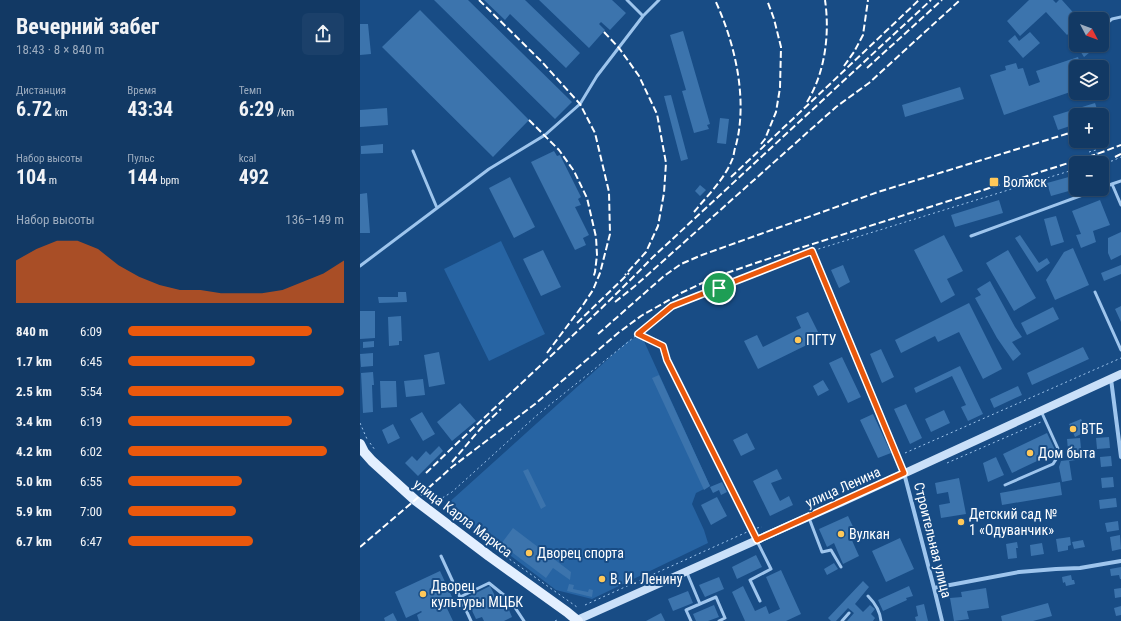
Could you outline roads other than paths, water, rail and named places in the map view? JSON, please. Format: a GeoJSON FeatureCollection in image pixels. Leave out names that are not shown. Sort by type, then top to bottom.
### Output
{"type":"FeatureCollection","features":[{"type":"Feature","properties":{"kind":"main road","name":"улица Ленина"},"geometry":{"type":"LineString","coordinates":[[576,621],[1121,374]]}},
{"type":"Feature","properties":{"kind":"main road","name":"улица Карла Маркса"},"geometry":{"type":"LineString","coordinates":[[361,450],[400,487],[425,508],[567,612],[576,621]]}},
{"type":"Feature","properties":{"kind":"street","name":"Строительная улица"},"geometry":{"type":"LineString","coordinates":[[836,310],[904,473],[942,621]]}},
{"type":"Feature","properties":{"kind":"street"},"geometry":{"type":"LineString","coordinates":[[667,359],[757,540]]}},
{"type":"Feature","properties":{"kind":"street"},"geometry":{"type":"LineString","coordinates":[[1111,379],[1121,457]]}},
{"type":"Feature","properties":{"kind":"street"},"geometry":{"type":"LineString","coordinates":[[934,588],[1019,572],[1080,568],[1121,561]]}},
{"type":"Feature","properties":{"kind":"lane"},"geometry":{"type":"LineString","coordinates":[[627,0],[643,16]]}},
{"type":"Feature","properties":{"kind":"lane"},"geometry":{"type":"LineString","coordinates":[[360,266],[489,169],[545,135],[580,104],[597,76],[643,16],[659,0]]}},
{"type":"Feature","properties":{"kind":"lane"},"geometry":{"type":"LineString","coordinates":[[1109,22],[1121,17]]}},
{"type":"Feature","properties":{"kind":"lane"},"geometry":{"type":"LineString","coordinates":[[413,151],[437,208]]}},
{"type":"Feature","properties":{"kind":"lane"},"geometry":{"type":"LineString","coordinates":[[1109,185],[1121,181]]}},
{"type":"Feature","properties":{"kind":"lane"},"geometry":{"type":"LineString","coordinates":[[1112,184],[1121,205]]}},
{"type":"Feature","properties":{"kind":"lane"},"geometry":{"type":"LineString","coordinates":[[971,236],[1082,196]]}},
{"type":"Feature","properties":{"kind":"lane"},"geometry":{"type":"LineString","coordinates":[[1095,292],[1121,350]]}},
{"type":"Feature","properties":{"kind":"lane"},"geometry":{"type":"LineString","coordinates":[[1005,485],[1053,464],[1060,453],[1041,411]]}},
{"type":"Feature","properties":{"kind":"lane"},"geometry":{"type":"LineString","coordinates":[[808,517],[822,552],[831,550],[841,567]]}},
{"type":"Feature","properties":{"kind":"lane"},"geometry":{"type":"LineString","coordinates":[[757,540],[771,569],[750,580],[760,602]]}},
{"type":"Feature","properties":{"kind":"lane"},"geometry":{"type":"LineString","coordinates":[[441,556],[471,621]]}},
{"type":"Feature","properties":{"kind":"lane"},"geometry":{"type":"LineString","coordinates":[[687,571],[700,604]]}},
{"type":"Feature","properties":{"kind":"lane"},"geometry":{"type":"LineString","coordinates":[[460,597],[489,583],[510,600],[524,621]]}},
{"type":"Feature","properties":{"kind":"lane"},"geometry":{"type":"LineString","coordinates":[[868,596],[878,610],[881,621]]}},
{"type":"Feature","properties":{"kind":"lane"},"geometry":{"type":"LineString","coordinates":[[690,621],[686,610],[716,597],[725,618],[719,621]]}},
{"type":"Feature","properties":{"kind":"lane"},"geometry":{"type":"LineString","coordinates":[[842,621],[849,613]]}},
{"type":"Feature","properties":{"kind":"railway"},"geometry":{"type":"LineString","coordinates":[[479,0],[542,62],[580,104],[595,133],[609,192],[610,234],[600,273],[593,290],[547,353]]}},
{"type":"Feature","properties":{"kind":"railway"},"geometry":{"type":"LineString","coordinates":[[694,212],[715,188],[729,167],[736,145],[741,109],[738,71],[734,53],[715,0]]}},
{"type":"Feature","properties":{"kind":"railway"},"geometry":{"type":"LineString","coordinates":[[761,144],[765,139],[776,112],[780,88],[781,47],[774,19],[767,0]]}},
{"type":"Feature","properties":{"kind":"railway"},"geometry":{"type":"LineString","coordinates":[[807,102],[818,79],[825,53],[827,26],[825,0]]}},
{"type":"Feature","properties":{"kind":"railway"},"geometry":{"type":"LineString","coordinates":[[844,66],[854,52],[863,35],[868,0]]}},
{"type":"Feature","properties":{"kind":"railway"},"geometry":{"type":"LineString","coordinates":[[731,177],[919,0]]}},
{"type":"Feature","properties":{"kind":"railway"},"geometry":{"type":"LineString","coordinates":[[426,473],[597,312],[653,257],[931,0]]}},
{"type":"Feature","properties":{"kind":"railway"},"geometry":{"type":"LineString","coordinates":[[867,68],[942,0]]}},
{"type":"Feature","properties":{"kind":"railway"},"geometry":{"type":"LineString","coordinates":[[615,302],[635,286],[836,107],[869,83],[960,0]]}},
{"type":"Feature","properties":{"kind":"railway"},"geometry":{"type":"LineString","coordinates":[[604,32],[619,48],[639,76],[657,114],[666,163],[664,193],[658,226],[646,252],[625,275]]}},
{"type":"Feature","properties":{"kind":"railway"},"geometry":{"type":"LineString","coordinates":[[529,120],[559,150],[574,171],[587,198],[596,237],[597,255],[593,278]]}},
{"type":"Feature","properties":{"kind":"railway"},"geometry":{"type":"LineString","coordinates":[[598,334],[664,276],[681,264],[702,255],[878,192],[1069,133]]}},
{"type":"Feature","properties":{"kind":"railway"},"geometry":{"type":"LineString","coordinates":[[360,547],[452,467],[535,404],[618,333],[641,316],[681,293],[715,277],[797,249],[1097,154],[1121,145]]}},
{"type":"Feature","properties":{"kind":"railway"},"geometry":{"type":"LineString","coordinates":[[1115,157],[1121,154]]}},
{"type":"Feature","properties":{"kind":"railway"},"geometry":{"type":"LineString","coordinates":[[577,323],[629,273]]}},
{"type":"Feature","properties":{"kind":"railway"},"geometry":{"type":"LineString","coordinates":[[452,462],[481,428],[501,409]]}},
{"type":"Feature","properties":{"kind":"place","name":"Волжск"},"geometry":{"type":"Point","coordinates":[994,182]}},
{"type":"Feature","properties":{"kind":"place","name":"ПГТУ"},"geometry":{"type":"Point","coordinates":[798,340]}},
{"type":"Feature","properties":{"kind":"place","name":"ВТБ"},"geometry":{"type":"Point","coordinates":[1073,429]}},
{"type":"Feature","properties":{"kind":"place","name":"Дом быта"},"geometry":{"type":"Point","coordinates":[1030,453]}},
{"type":"Feature","properties":{"kind":"place","name":"Детский сад № 1 «Одуванчик»"},"geometry":{"type":"Point","coordinates":[961,522]}},
{"type":"Feature","properties":{"kind":"place","name":"Вулкан"},"geometry":{"type":"Point","coordinates":[841,534]}},
{"type":"Feature","properties":{"kind":"place","name":"Дворец спорта"},"geometry":{"type":"Point","coordinates":[529,553]}},
{"type":"Feature","properties":{"kind":"place","name":"В. И. Ленину"},"geometry":{"type":"Point","coordinates":[602,579]}},
{"type":"Feature","properties":{"kind":"place","name":"Дворец культуры МЦБК"},"geometry":{"type":"Point","coordinates":[423,594]}}]}
